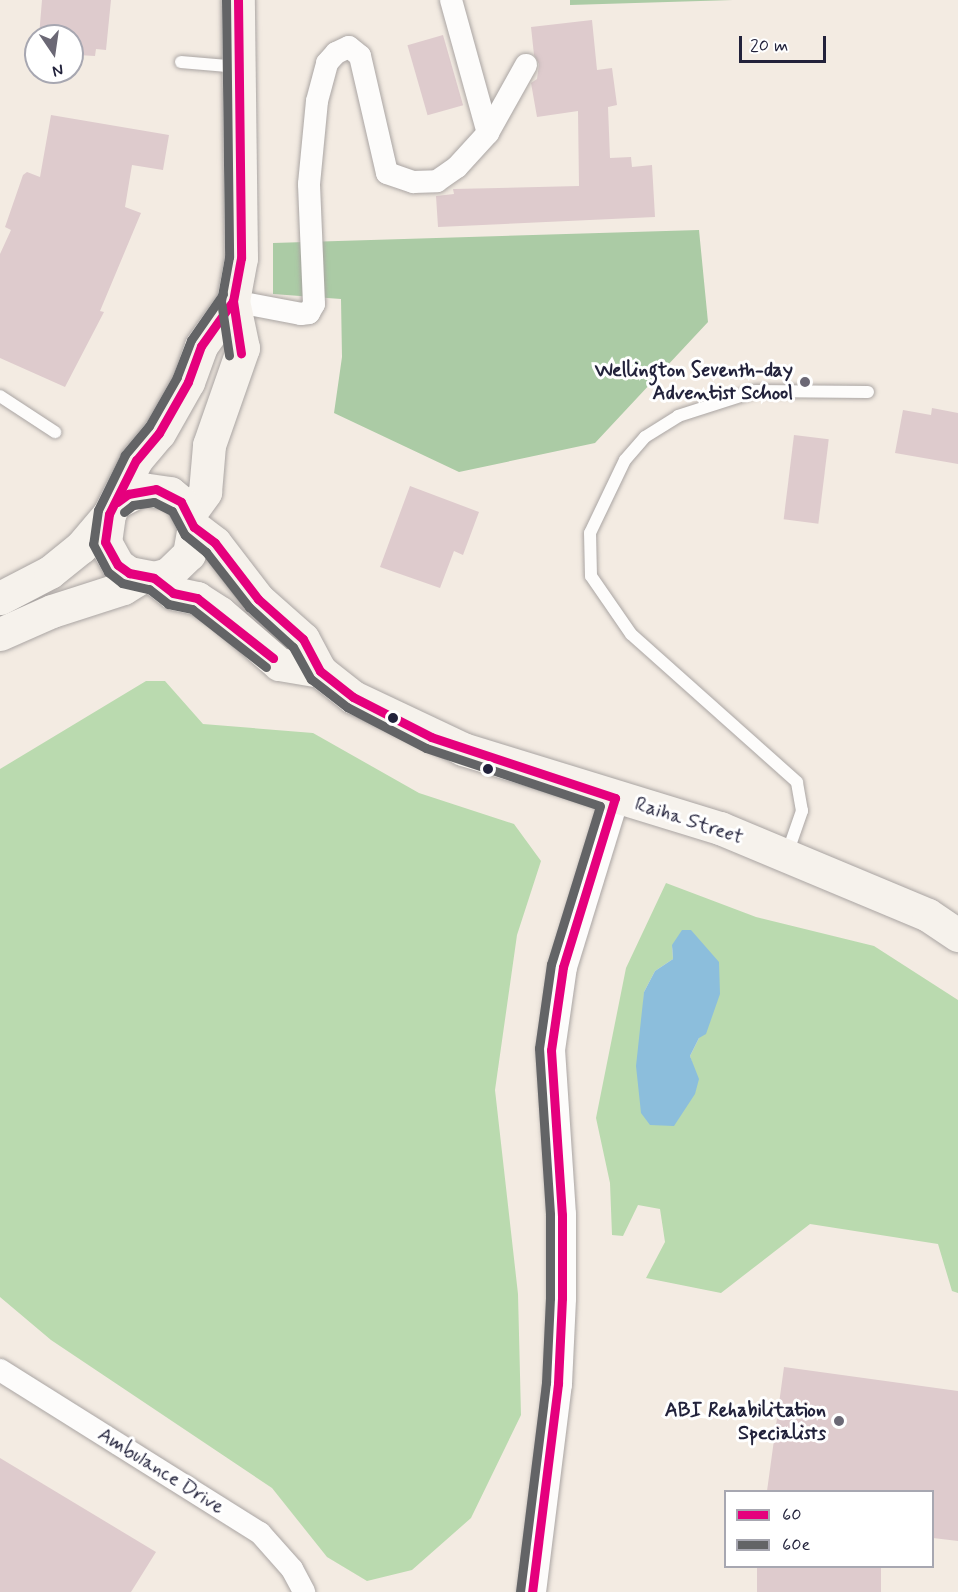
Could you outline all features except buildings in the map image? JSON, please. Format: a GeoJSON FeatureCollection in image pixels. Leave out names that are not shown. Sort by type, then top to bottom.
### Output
{"type":"FeatureCollection","features":[{"type":"Feature","properties":{"kind":"main road"},"geometry":{"type":"LineString","coordinates":[[0,634],[52,611],[123,588],[180,566],[194,541],[192,520],[205,492],[209,445],[243,348],[233,301],[241,258],[238,0]]}},
{"type":"Feature","properties":{"kind":"main road"},"geometry":{"type":"LineString","coordinates":[[148,577],[129,573],[110,555],[105,527],[136,460],[159,433],[188,382],[201,346],[233,301]]}},
{"type":"Feature","properties":{"kind":"main road"},"geometry":{"type":"LineString","coordinates":[[0,598],[50,572],[81,547],[113,508],[128,494],[156,489],[170,493],[192,520]]}},
{"type":"Feature","properties":{"kind":"main road","name":"Raiha Street"},"geometry":{"type":"LineString","coordinates":[[192,520],[215,543],[258,599],[303,639],[320,671],[353,697],[431,737],[615,798],[720,828],[928,915],[958,935]]}},
{"type":"Feature","properties":{"kind":"main road","name":"Raiha Street"},"geometry":{"type":"LineString","coordinates":[[148,577],[173,593],[197,598],[279,664],[320,671]]}},
{"type":"Feature","properties":{"kind":"street"},"geometry":{"type":"LineString","coordinates":[[451,0],[488,133]]}},
{"type":"Feature","properties":{"kind":"street"},"geometry":{"type":"LineString","coordinates":[[233,301],[301,314],[309,313],[314,304],[309,184],[317,100],[327,63],[336,54],[349,48],[360,56],[387,173],[413,182],[436,181],[458,167],[488,133],[526,65]]}},
{"type":"Feature","properties":{"kind":"street"},"geometry":{"type":"LineString","coordinates":[[532,1592],[558,1384],[562,1298],[562,1215],[551,1050],[563,967],[615,798]]}},
{"type":"Feature","properties":{"kind":"street","name":"Ambulance Drive"},"geometry":{"type":"LineString","coordinates":[[0,1370],[260,1533],[292,1569],[304,1592]]}},
{"type":"Feature","properties":{"kind":"lane"},"geometry":{"type":"LineString","coordinates":[[181,62],[240,67]]}},
{"type":"Feature","properties":{"kind":"lane"},"geometry":{"type":"LineString","coordinates":[[786,857],[802,811],[797,782],[631,634],[591,576],[590,533],[625,460],[645,437],[678,416],[756,392],[868,392]]}},
{"type":"Feature","properties":{"kind":"lane"},"geometry":{"type":"LineString","coordinates":[[0,396],[55,432]]}},
{"type":"Feature","properties":{"kind":"green space"},"geometry":{"type":"Polygon","coordinates":[[[570,0],[733,0],[570,5],[570,0]]]}},
{"type":"Feature","properties":{"kind":"green space"},"geometry":{"type":"Polygon","coordinates":[[[699,230],[708,322],[595,443],[459,472],[334,413],[342,357],[341,299],[273,294],[273,243],[699,230]]]}},
{"type":"Feature","properties":{"kind":"green space"},"geometry":{"type":"Polygon","coordinates":[[[146,681],[165,681],[203,724],[313,733],[419,793],[514,824],[541,861],[517,935],[495,1090],[518,1294],[521,1415],[471,1518],[412,1570],[367,1581],[327,1557],[272,1488],[51,1340],[0,1297],[0,769],[146,681]]]}},
{"type":"Feature","properties":{"kind":"green space"},"geometry":{"type":"Polygon","coordinates":[[[666,883],[756,917],[874,946],[958,1000],[958,1293],[952,1291],[938,1244],[810,1224],[721,1293],[646,1278],[665,1242],[660,1209],[638,1205],[623,1236],[612,1235],[610,1183],[596,1118],[626,968],[666,883]],[[672,945],[673,959],[655,971],[644,992],[643,1026],[695,1073],[690,1056],[699,1038],[672,945]]]}},
{"type":"Feature","properties":{"kind":"water"},"geometry":{"type":"Polygon","coordinates":[[[682,930],[691,930],[719,962],[720,994],[706,1034],[699,1038],[690,1056],[699,1079],[695,1094],[674,1126],[650,1125],[641,1113],[636,1066],[644,992],[655,971],[673,959],[672,945],[682,930]]]}},
{"type":"Feature","properties":{"kind":"transit line","name":"60e"},"geometry":{"type":"LineString","coordinates":[[226,0],[229,257],[221,301],[229,355]]}},
{"type":"Feature","properties":{"kind":"transit line","name":"60"},"geometry":{"type":"LineString","coordinates":[[238,0],[241,258],[233,301],[241,353]]}},
{"type":"Feature","properties":{"kind":"transit line","name":"60e"},"geometry":{"type":"LineString","coordinates":[[223,294],[191,340],[177,377],[149,426],[125,455],[98,510],[93,544],[108,572],[122,583],[149,589],[168,604],[192,609],[266,667]]}},
{"type":"Feature","properties":{"kind":"transit line","name":"60"},"geometry":{"type":"LineString","coordinates":[[233,301],[201,346],[188,382],[159,433],[136,460],[109,514],[105,542],[118,565],[129,573],[154,578],[173,593],[197,598],[273,658]]}},
{"type":"Feature","properties":{"kind":"transit line","name":"60"},"geometry":{"type":"LineString","coordinates":[[117,502],[128,494],[156,489],[181,502],[194,527],[215,543],[258,599],[303,639],[320,671],[353,697],[431,737],[615,798],[563,967],[551,1050],[562,1215],[562,1298],[558,1384],[532,1592]]}},
{"type":"Feature","properties":{"kind":"transit line","name":"60e"},"geometry":{"type":"LineString","coordinates":[[124,512],[133,505],[154,502],[172,511],[185,535],[206,552],[249,607],[293,647],[311,679],[347,707],[426,748],[600,806],[551,964],[539,1048],[550,1215],[550,1298],[546,1383],[520,1591]]}},
{"type":"Feature","properties":{"kind":"place","name":"Wellington Seventh-day Adventist School"},"geometry":{"type":"Point","coordinates":[805,382]}},
{"type":"Feature","properties":{"kind":"place","name":"ABI Rehabilitation Specialists"},"geometry":{"type":"Point","coordinates":[839,1421]}}]}
